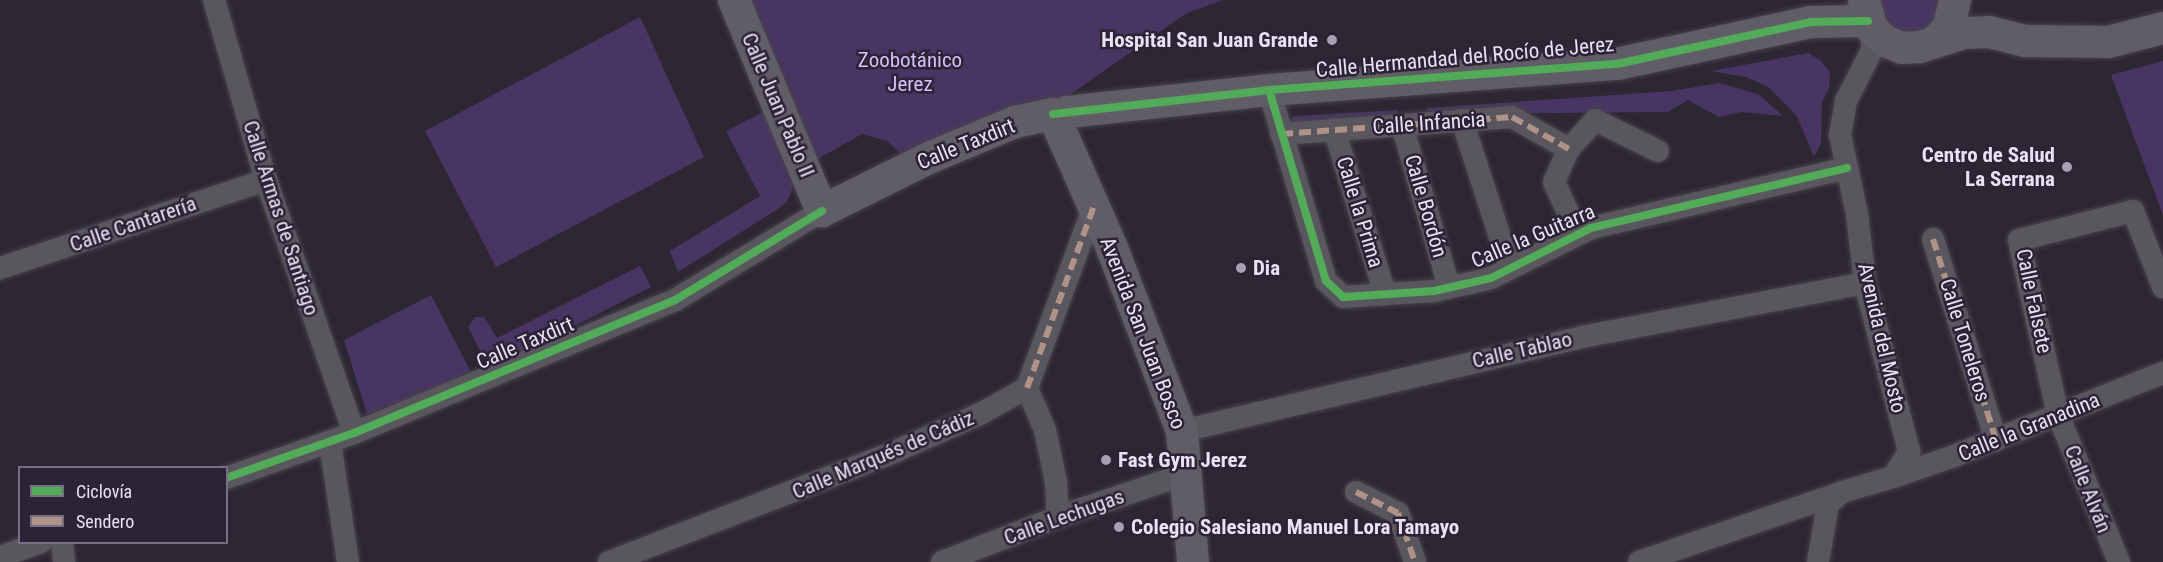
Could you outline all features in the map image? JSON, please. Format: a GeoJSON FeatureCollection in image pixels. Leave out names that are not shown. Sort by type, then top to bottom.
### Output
{"type":"FeatureCollection","features":[{"type":"Feature","properties":{"kind":"street","name":"Calle Armas de Santiago"},"geometry":{"type":"LineString","coordinates":[[214,0],[266,180],[354,434]]}},
{"type":"Feature","properties":{"kind":"street","name":"Calle Juan Pablo II"},"geometry":{"type":"LineString","coordinates":[[734,0],[822,211]]}},
{"type":"Feature","properties":{"kind":"street"},"geometry":{"type":"LineString","coordinates":[[1936,40],[1949,26],[1955,0]]}},
{"type":"Feature","properties":{"kind":"street"},"geometry":{"type":"LineString","coordinates":[[1960,0],[1971,17],[1989,32]]}},
{"type":"Feature","properties":{"kind":"street"},"geometry":{"type":"LineString","coordinates":[[1863,12],[1902,48],[1920,47],[1936,40],[1989,32],[2026,41],[2108,42],[2163,28]]}},
{"type":"Feature","properties":{"kind":"street","name":"Calle Hermandad del Rocío de Jerez"},"geometry":{"type":"LineString","coordinates":[[1060,113],[1269,90],[1617,64],[1863,12]]}},
{"type":"Feature","properties":{"kind":"street","name":"Avenida del Mosto"},"geometry":{"type":"LineString","coordinates":[[1863,12],[1872,50],[1864,70],[1846,101],[1840,135],[1857,214],[1865,283],[1910,451],[1893,477]]}},
{"type":"Feature","properties":{"kind":"street","name":"Avenida del Mosto"},"geometry":{"type":"LineString","coordinates":[[1864,70],[1902,48]]}},
{"type":"Feature","properties":{"kind":"street","name":"Calle la Guitarra"},"geometry":{"type":"LineString","coordinates":[[1269,90],[1326,281],[1343,297],[1449,287],[1491,278],[1591,228],[1846,168]]}},
{"type":"Feature","properties":{"kind":"street","name":"Calle Taxdirt"},"geometry":{"type":"LineString","coordinates":[[228,477],[354,434],[675,300],[822,211],[931,157],[1015,122],[1060,113]]}},
{"type":"Feature","properties":{"kind":"street","name":"Avenida San Juan Bosco"},"geometry":{"type":"LineString","coordinates":[[1060,113],[1182,431],[1193,562]]}},
{"type":"Feature","properties":{"kind":"street","name":"Calle Infancia"},"geometry":{"type":"LineString","coordinates":[[1281,135],[1334,129],[1512,117],[1569,148]]}},
{"type":"Feature","properties":{"kind":"street"},"geometry":{"type":"LineString","coordinates":[[1462,120],[1510,268]]}},
{"type":"Feature","properties":{"kind":"street"},"geometry":{"type":"LineString","coordinates":[[1578,234],[1554,182],[1569,148],[1595,120],[1658,151]]}},
{"type":"Feature","properties":{"kind":"street","name":"Calle Bordón"},"geometry":{"type":"LineString","coordinates":[[1402,124],[1449,287]]}},
{"type":"Feature","properties":{"kind":"street","name":"Calle la Prima"},"geometry":{"type":"LineString","coordinates":[[1334,129],[1385,294]]}},
{"type":"Feature","properties":{"kind":"street","name":"Calle Cantarería"},"geometry":{"type":"LineString","coordinates":[[0,268],[266,180]]}},
{"type":"Feature","properties":{"kind":"street"},"geometry":{"type":"LineString","coordinates":[[1058,517],[1056,482],[1045,430],[1027,388],[1094,206]]}},
{"type":"Feature","properties":{"kind":"street","name":"Calle Falsete"},"geometry":{"type":"LineString","coordinates":[[2058,415],[2019,240],[2133,211],[2163,287]]}},
{"type":"Feature","properties":{"kind":"street","name":"Calle Toneleros"},"geometry":{"type":"LineString","coordinates":[[1933,239],[1996,440]]}},
{"type":"Feature","properties":{"kind":"street","name":"Calle Tablao"},"geometry":{"type":"LineString","coordinates":[[1182,431],[1582,337],[1865,283]]}},
{"type":"Feature","properties":{"kind":"street","name":"Calle la Granadina"},"geometry":{"type":"LineString","coordinates":[[1893,477],[1996,440],[2163,373]]}},
{"type":"Feature","properties":{"kind":"street","name":"Calle Marqués de Cádiz"},"geometry":{"type":"LineString","coordinates":[[609,562],[897,451],[980,414],[1027,388]]}},
{"type":"Feature","properties":{"kind":"street","name":"Calle Alván"},"geometry":{"type":"LineString","coordinates":[[2058,415],[2111,560]]}},
{"type":"Feature","properties":{"kind":"street"},"geometry":{"type":"LineString","coordinates":[[330,442],[348,562]]}},
{"type":"Feature","properties":{"kind":"street","name":"Calle Lechugas"},"geometry":{"type":"LineString","coordinates":[[942,562],[1058,517],[1186,474]]}},
{"type":"Feature","properties":{"kind":"street"},"geometry":{"type":"LineString","coordinates":[[1639,562],[1842,492],[1893,477]]}},
{"type":"Feature","properties":{"kind":"street"},"geometry":{"type":"LineString","coordinates":[[1356,492],[1398,513],[1415,562]]}},
{"type":"Feature","properties":{"kind":"street"},"geometry":{"type":"LineString","coordinates":[[1818,562],[1828,504],[1842,492]]}},
{"type":"Feature","properties":{"kind":"street"},"geometry":{"type":"LineString","coordinates":[[0,557],[38,544]]}},
{"type":"Feature","properties":{"kind":"street"},"geometry":{"type":"LineString","coordinates":[[62,544],[64,562]]}},
{"type":"Feature","properties":{"kind":"green space","name":"Zoobotánico Jerez"},"geometry":{"type":"Polygon","coordinates":[[[747,0],[1222,0],[1185,14],[1061,101],[904,157],[887,141],[862,134],[814,161],[747,0]]]}},
{"type":"Feature","properties":{"kind":"green space"},"geometry":{"type":"Polygon","coordinates":[[[1876,0],[1943,0],[1943,5],[1927,31],[1904,35],[1882,22],[1876,0]]]}},
{"type":"Feature","properties":{"kind":"green space"},"geometry":{"type":"Polygon","coordinates":[[[640,17],[704,157],[496,267],[425,131],[640,17]]]}},
{"type":"Feature","properties":{"kind":"green space"},"geometry":{"type":"Polygon","coordinates":[[[1808,53],[1820,60],[1830,72],[1829,88],[1822,103],[1821,144],[1814,157],[1797,116],[1768,87],[1746,77],[1711,71],[1808,53]]]}},
{"type":"Feature","properties":{"kind":"green space"},"geometry":{"type":"Polygon","coordinates":[[[2163,61],[2163,215],[2111,75],[2163,61]]]}},
{"type":"Feature","properties":{"kind":"green space"},"geometry":{"type":"Polygon","coordinates":[[[1719,83],[1758,94],[1783,116],[1741,112],[1719,117],[1688,100],[1668,112],[1427,114],[1427,108],[1672,91],[1719,83]]]}},
{"type":"Feature","properties":{"kind":"green space"},"geometry":{"type":"Polygon","coordinates":[[[1398,110],[1399,116],[1288,122],[1294,116],[1398,110]]]}},
{"type":"Feature","properties":{"kind":"green space"},"geometry":{"type":"Polygon","coordinates":[[[765,111],[793,185],[790,196],[784,205],[678,272],[670,251],[760,196],[726,131],[765,111]]]}},
{"type":"Feature","properties":{"kind":"green space"},"geometry":{"type":"Polygon","coordinates":[[[640,266],[651,287],[489,369],[468,327],[475,317],[484,317],[497,338],[640,266]]]}},
{"type":"Feature","properties":{"kind":"green space"},"geometry":{"type":"Polygon","coordinates":[[[431,295],[472,374],[367,414],[344,340],[431,295]]]}},
{"type":"Feature","properties":{"kind":"marked path"},"geometry":{"type":"LineString","coordinates":[[1281,134],[1512,117],[1569,149]]}},
{"type":"Feature","properties":{"kind":"marked path"},"geometry":{"type":"LineString","coordinates":[[1027,388],[1094,206]]}},
{"type":"Feature","properties":{"kind":"marked path"},"geometry":{"type":"LineString","coordinates":[[1933,239],[1996,440]]}},
{"type":"Feature","properties":{"kind":"marked path"},"geometry":{"type":"LineString","coordinates":[[1356,492],[1398,513],[1415,562]]}},
{"type":"Feature","properties":{"kind":"cycle path"},"geometry":{"type":"LineString","coordinates":[[1053,114],[1269,90],[1617,64],[1811,22],[1868,21]]}},
{"type":"Feature","properties":{"kind":"cycle path"},"geometry":{"type":"LineString","coordinates":[[1269,90],[1326,281],[1343,297],[1434,291],[1491,278],[1591,228],[1847,168]]}},
{"type":"Feature","properties":{"kind":"cycle path"},"geometry":{"type":"LineString","coordinates":[[228,477],[354,433],[675,300],[822,211]]}},
{"type":"Feature","properties":{"kind":"place","name":"Hospital San Juan Grande"},"geometry":{"type":"Point","coordinates":[1332,40]}},
{"type":"Feature","properties":{"kind":"place","name":"Centro de Salud La Serrana"},"geometry":{"type":"Point","coordinates":[2067,167]}},
{"type":"Feature","properties":{"kind":"place","name":"Dia"},"geometry":{"type":"Point","coordinates":[1241,268]}},
{"type":"Feature","properties":{"kind":"place","name":"Fast Gym Jerez"},"geometry":{"type":"Point","coordinates":[1106,460]}},
{"type":"Feature","properties":{"kind":"place","name":"Colegio Salesiano Manuel Lora Tamayo"},"geometry":{"type":"Point","coordinates":[1119,527]}}]}
